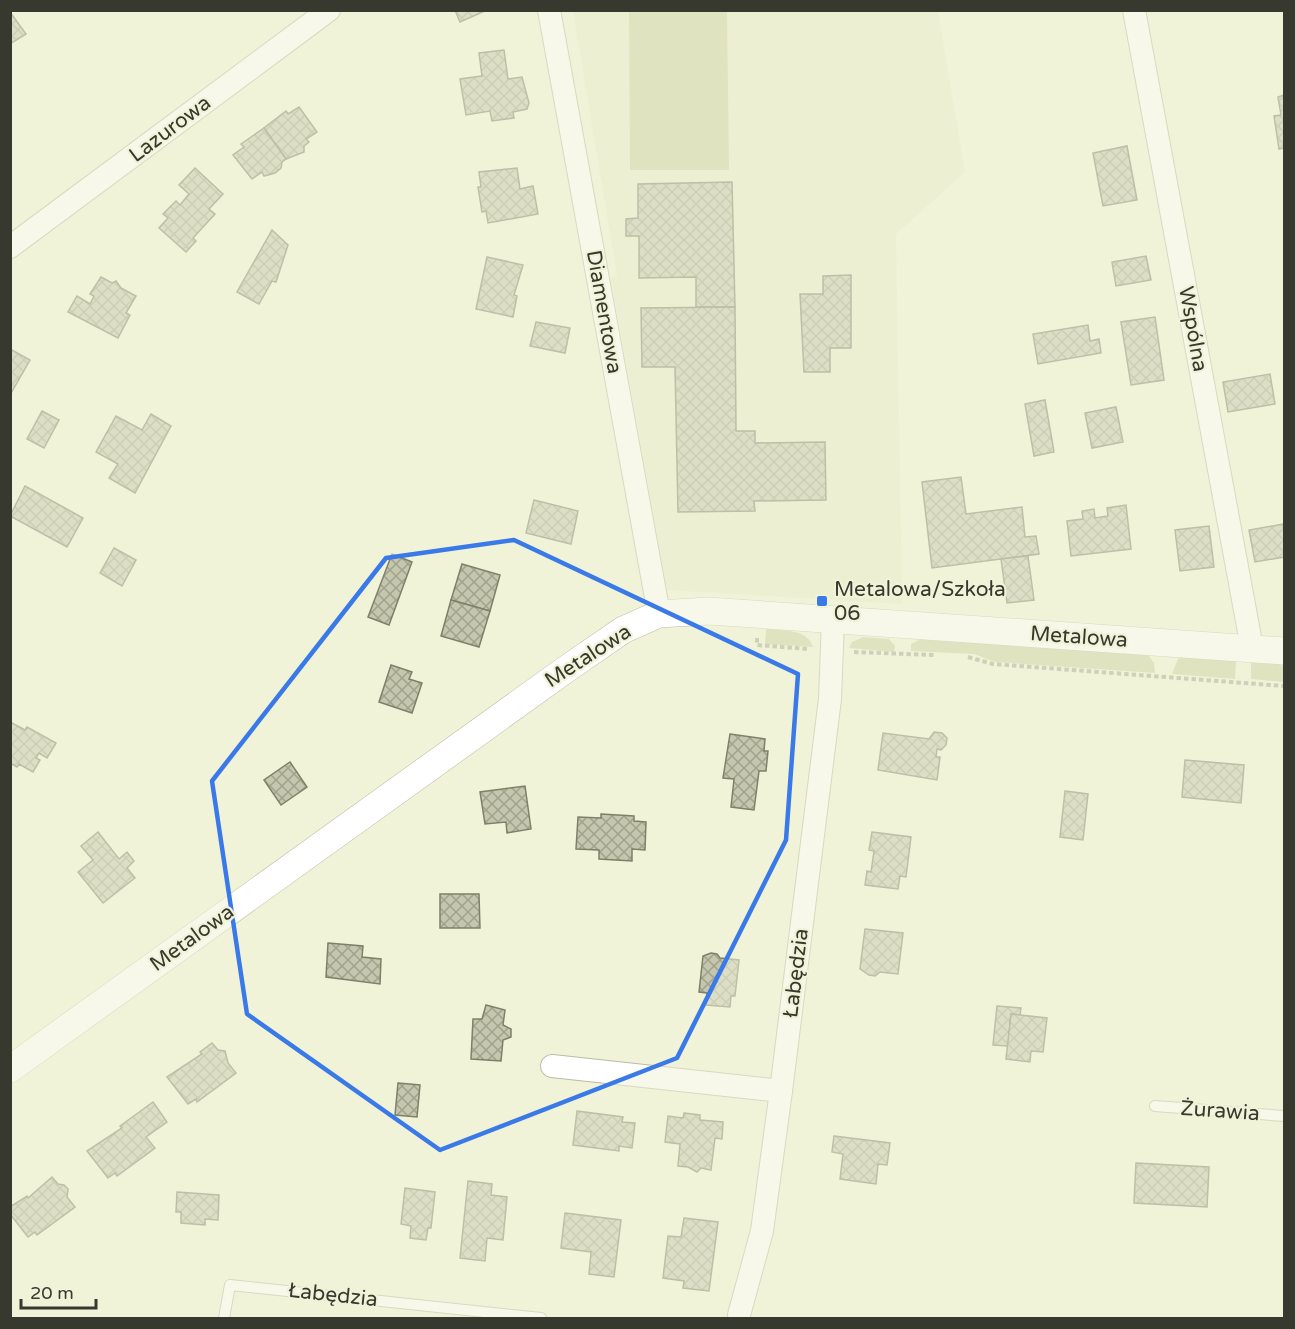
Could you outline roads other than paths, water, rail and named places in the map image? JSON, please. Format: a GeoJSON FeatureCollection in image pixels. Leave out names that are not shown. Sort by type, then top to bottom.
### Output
{"type":"FeatureCollection","features":[{"type":"Feature","properties":{"kind":"street","name":"Lazurowa"},"geometry":{"type":"LineString","coordinates":[[10,247],[329,10]]}},
{"type":"Feature","properties":{"kind":"street","name":"Diamentowa"},"geometry":{"type":"LineString","coordinates":[[549,10],[659,614]]}},
{"type":"Feature","properties":{"kind":"street","name":"Wspólna"},"geometry":{"type":"LineString","coordinates":[[1134,10],[1252,648]]}},
{"type":"Feature","properties":{"kind":"street","name":"Metalowa"},"geometry":{"type":"LineString","coordinates":[[10,1069],[565,670],[623,630],[659,614],[709,611],[1284,651]]}},
{"type":"Feature","properties":{"kind":"street","name":"Łabędzia"},"geometry":{"type":"LineString","coordinates":[[736,1317],[762,1231],[830,699],[833,620]]}},
{"type":"Feature","properties":{"kind":"street"},"geometry":{"type":"LineString","coordinates":[[552,1066],[781,1090]]}},
{"type":"Feature","properties":{"kind":"lane","name":"Żurawia"},"geometry":{"type":"LineString","coordinates":[[1155,1106],[1284,1116]]}},
{"type":"Feature","properties":{"kind":"lane","name":"Łabędzia"},"geometry":{"type":"LineString","coordinates":[[224,1318],[230,1285],[541,1318]]}},
{"type":"Feature","properties":{"kind":"place","name":"Metalowa/Szkoła 06"},"geometry":{"type":"Point","coordinates":[822,601]}}]}
